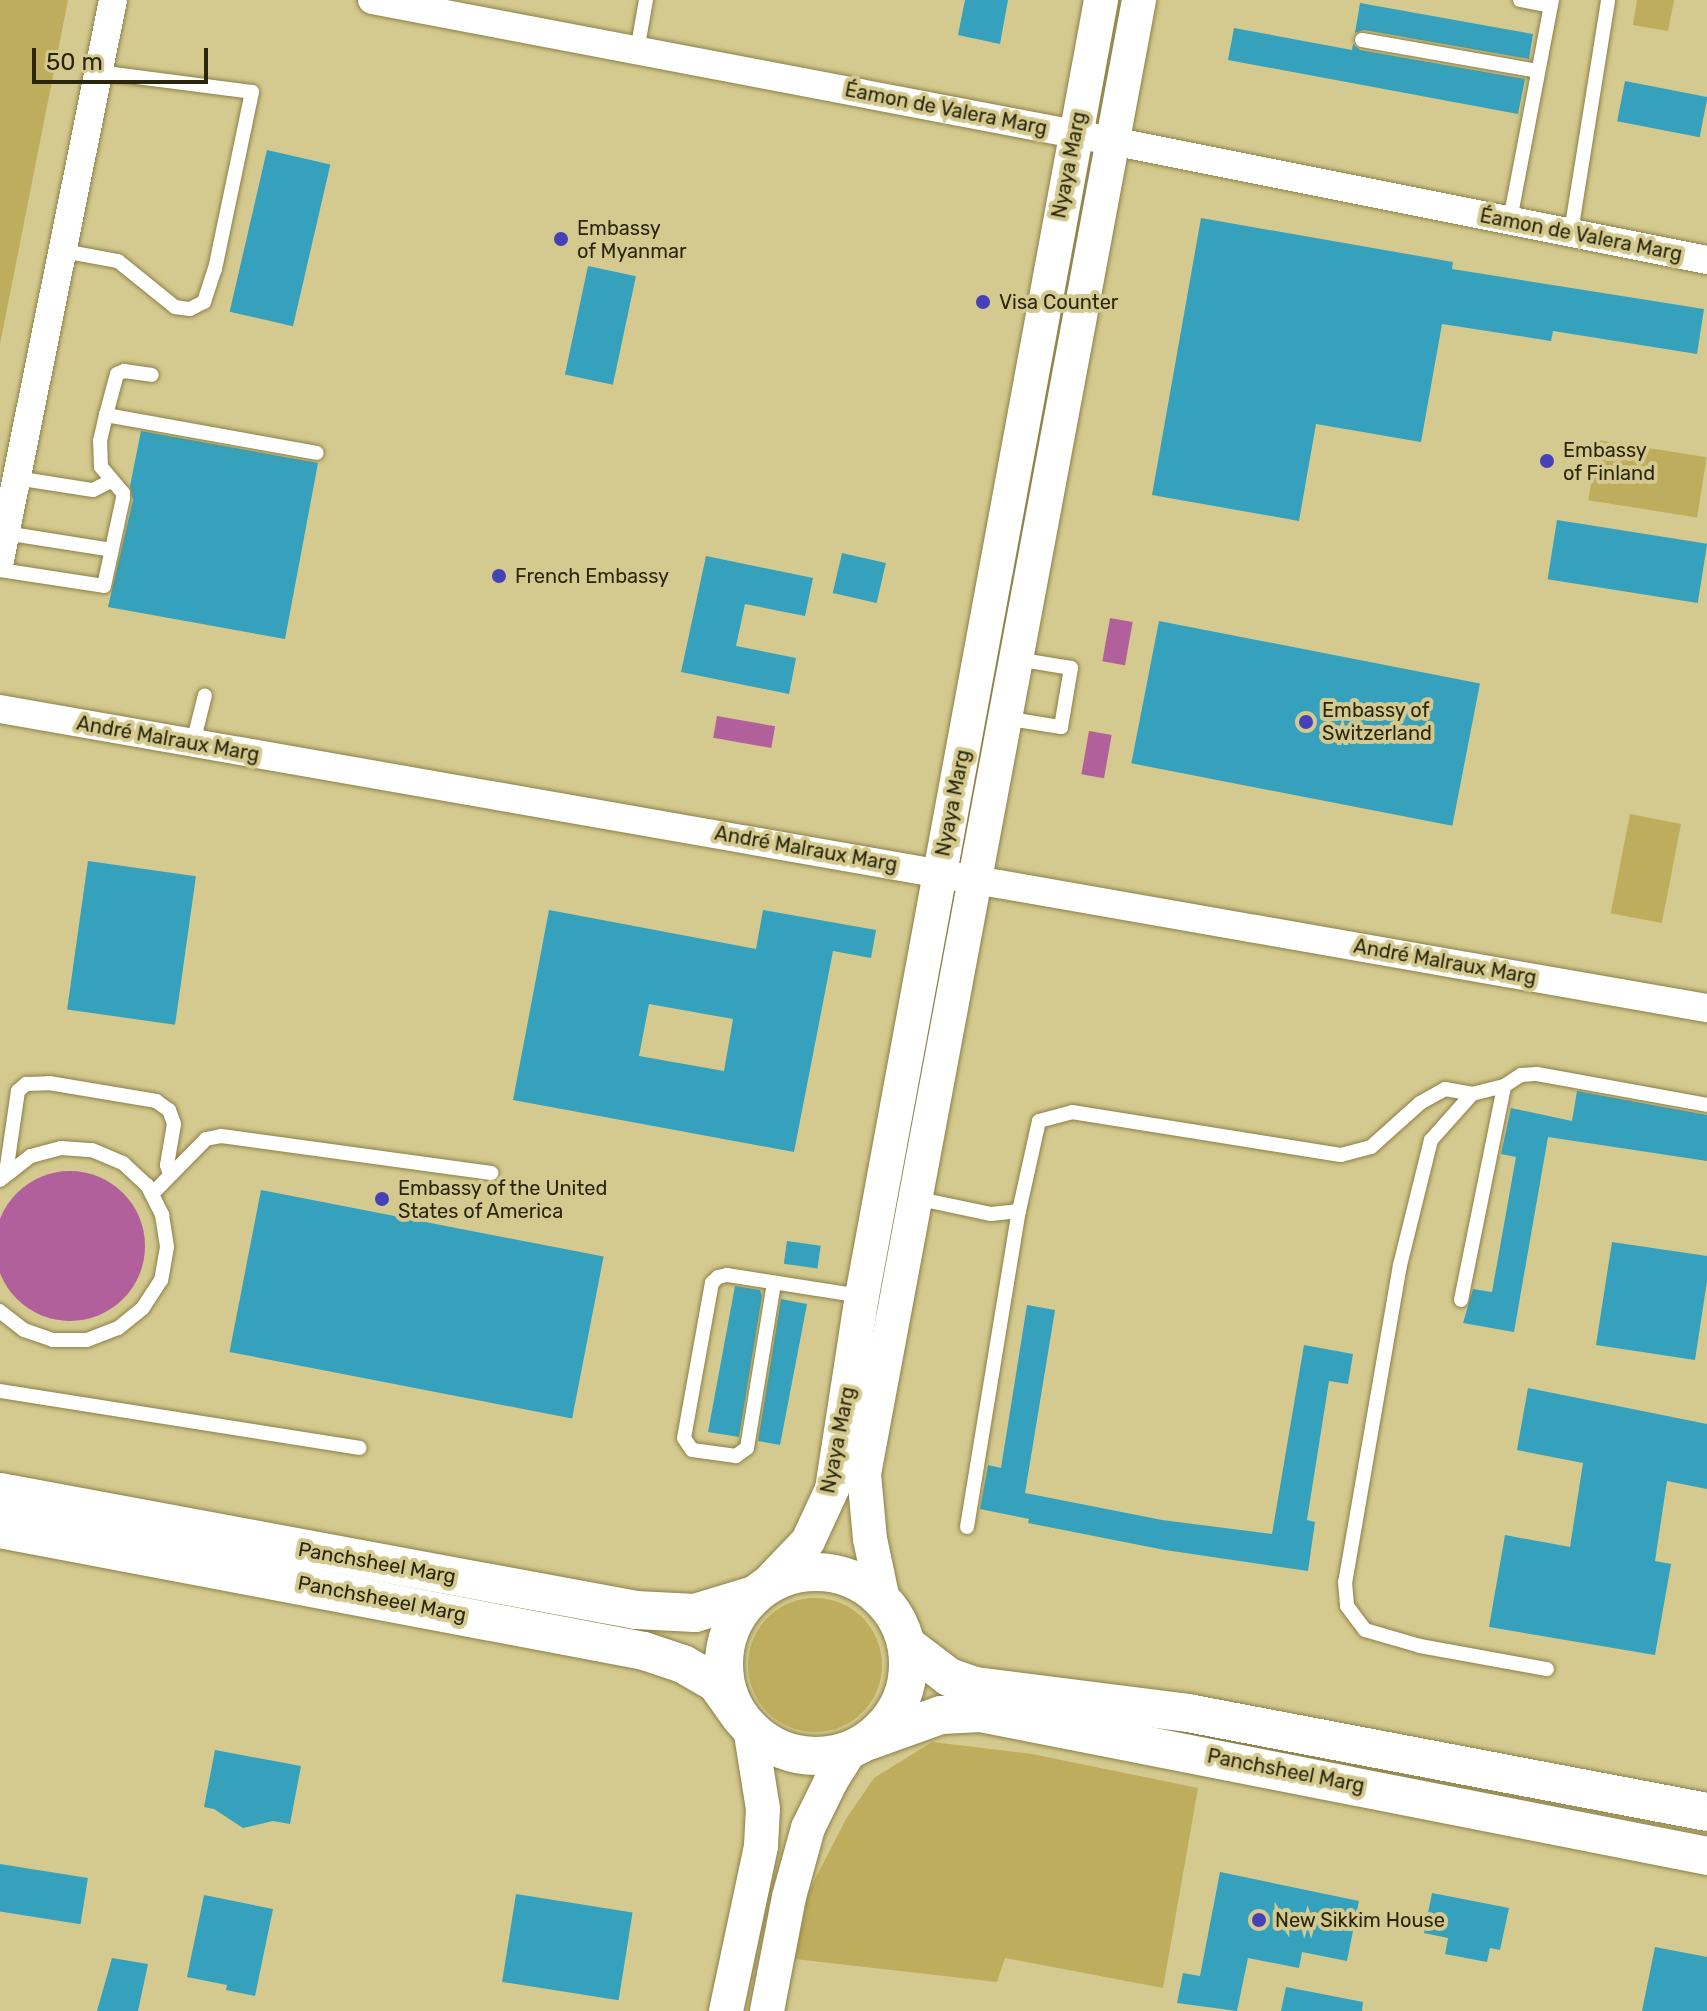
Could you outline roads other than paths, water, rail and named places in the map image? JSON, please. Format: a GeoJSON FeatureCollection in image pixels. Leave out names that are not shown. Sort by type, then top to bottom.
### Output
{"type":"FeatureCollection","features":[{"type":"Feature","properties":{"kind":"main road","name":"Panchsheel Marg"},"geometry":{"type":"LineString","coordinates":[[0,1492],[636,1610],[695,1613],[760,1591]]}},
{"type":"Feature","properties":{"kind":"main road","name":"Panchsheeel Marg"},"geometry":{"type":"LineString","coordinates":[[0,1529],[644,1651],[683,1664],[716,1683],[745,1723]]}},
{"type":"Feature","properties":{"kind":"main road"},"geometry":{"type":"LineString","coordinates":[[827,1572],[858,1581],[883,1600],[899,1621],[907,1645],[907,1681],[893,1715],[860,1744],[826,1756],[798,1754],[772,1745],[745,1723],[728,1694],[723,1668],[726,1641],[737,1616],[760,1591],[795,1574],[827,1572]]}},
{"type":"Feature","properties":{"kind":"main road","name":"Panchsheel Marg"},"geometry":{"type":"LineString","coordinates":[[907,1645],[949,1677],[975,1686],[1188,1713],[1707,1812]]}},
{"type":"Feature","properties":{"kind":"main road","name":"Panchsheel Marg"},"geometry":{"type":"LineString","coordinates":[[860,1744],[941,1715],[981,1713],[1707,1856]]}},
{"type":"Feature","properties":{"kind":"street"},"geometry":{"type":"LineString","coordinates":[[3,546],[113,0]]}},
{"type":"Feature","properties":{"kind":"street","name":"Éamon de Valera Marg"},"geometry":{"type":"LineString","coordinates":[[372,0],[1112,141],[1707,260]]}},
{"type":"Feature","properties":{"kind":"street","name":"Nyaya Marg"},"geometry":{"type":"LineString","coordinates":[[760,1591],[808,1541],[832,1489],[862,1296],[1101,0]]}},
{"type":"Feature","properties":{"kind":"street","name":"Nyaya Marg"},"geometry":{"type":"LineString","coordinates":[[883,1600],[870,1539],[864,1474],[1139,0]]}},
{"type":"Feature","properties":{"kind":"street","name":"André Malraux Marg"},"geometry":{"type":"LineString","coordinates":[[0,709],[1707,1008]]}},
{"type":"Feature","properties":{"kind":"street"},"geometry":{"type":"LineString","coordinates":[[726,2011],[761,1846],[763,1809],[745,1723]]}},
{"type":"Feature","properties":{"kind":"street"},"geometry":{"type":"LineString","coordinates":[[767,2011],[789,1897],[808,1828],[831,1781],[860,1744]]}},
{"type":"Feature","properties":{"kind":"lane"},"geometry":{"type":"LineString","coordinates":[[637,51],[646,0]]}},
{"type":"Feature","properties":{"kind":"lane"},"geometry":{"type":"LineString","coordinates":[[1510,220],[1551,3],[1520,0]]}},
{"type":"Feature","properties":{"kind":"lane"},"geometry":{"type":"LineString","coordinates":[[1571,232],[1608,0]]}},
{"type":"Feature","properties":{"kind":"lane"},"geometry":{"type":"LineString","coordinates":[[1362,40],[1537,71]]}},
{"type":"Feature","properties":{"kind":"lane"},"geometry":{"type":"LineString","coordinates":[[63,251],[118,261],[175,307],[190,309],[204,302],[215,269],[252,92],[99,72]]}},
{"type":"Feature","properties":{"kind":"lane"},"geometry":{"type":"LineString","coordinates":[[0,570],[104,586],[123,493],[101,467],[100,441],[117,374],[124,371],[152,375]]}},
{"type":"Feature","properties":{"kind":"lane"},"geometry":{"type":"LineString","coordinates":[[106,415],[317,453]]}},
{"type":"Feature","properties":{"kind":"lane"},"geometry":{"type":"LineString","coordinates":[[16,478],[93,490],[111,481]]}},
{"type":"Feature","properties":{"kind":"lane"},"geometry":{"type":"LineString","coordinates":[[3,546],[112,550]]}},
{"type":"Feature","properties":{"kind":"lane"},"geometry":{"type":"LineString","coordinates":[[1004,718],[1061,727],[1071,668],[1015,659]]}},
{"type":"Feature","properties":{"kind":"lane"},"geometry":{"type":"LineString","coordinates":[[193,743],[205,695]]}},
{"type":"Feature","properties":{"kind":"lane"},"geometry":{"type":"LineString","coordinates":[[967,1527],[1019,1211],[1039,1121],[1072,1112],[1341,1155],[1371,1147],[1420,1103],[1445,1089],[1472,1094],[1504,1086],[1521,1075],[1537,1074],[1707,1105]]}},
{"type":"Feature","properties":{"kind":"lane"},"geometry":{"type":"LineString","coordinates":[[3,1176],[18,1091],[26,1084],[49,1083],[156,1101],[169,1110],[174,1124],[167,1165],[170,1175]]}},
{"type":"Feature","properties":{"kind":"lane"},"geometry":{"type":"LineString","coordinates":[[1461,1300],[1504,1086]]}},
{"type":"Feature","properties":{"kind":"lane"},"geometry":{"type":"LineString","coordinates":[[1472,1094],[1431,1140],[1400,1265],[1345,1582],[1347,1606],[1365,1630],[1420,1646],[1547,1669]]}},
{"type":"Feature","properties":{"kind":"lane"},"geometry":{"type":"LineString","coordinates":[[152,1194],[206,1139],[221,1136],[491,1173]]}},
{"type":"Feature","properties":{"kind":"lane"},"geometry":{"type":"LineString","coordinates":[[0,1311],[24,1330],[53,1340],[86,1340],[118,1328],[143,1308],[161,1280],[167,1247],[162,1215],[152,1194],[123,1163],[92,1150],[61,1148],[31,1156],[3,1176]]}},
{"type":"Feature","properties":{"kind":"lane"},"geometry":{"type":"LineString","coordinates":[[915,1198],[991,1214],[1019,1211]]}},
{"type":"Feature","properties":{"kind":"lane"},"geometry":{"type":"LineString","coordinates":[[774,1283],[747,1448],[736,1456],[692,1450],[684,1438],[712,1283],[718,1277],[727,1275],[862,1296]]}},
{"type":"Feature","properties":{"kind":"lane"},"geometry":{"type":"LineString","coordinates":[[0,1391],[360,1448]]}},
{"type":"Feature","properties":{"kind":"place","name":"Embassy of Myanmar"},"geometry":{"type":"Point","coordinates":[561,239]}},
{"type":"Feature","properties":{"kind":"place","name":"Visa Counter"},"geometry":{"type":"Point","coordinates":[983,302]}},
{"type":"Feature","properties":{"kind":"place","name":"Embassy of Finland"},"geometry":{"type":"Point","coordinates":[1547,461]}},
{"type":"Feature","properties":{"kind":"place","name":"French Embassy"},"geometry":{"type":"Point","coordinates":[499,576]}},
{"type":"Feature","properties":{"kind":"place","name":"Embassy of Switzerland"},"geometry":{"type":"Point","coordinates":[1306,722]}},
{"type":"Feature","properties":{"kind":"place","name":"Embassy of the United States of America"},"geometry":{"type":"Point","coordinates":[382,1199]}},
{"type":"Feature","properties":{"kind":"place","name":"New Sikkim House"},"geometry":{"type":"Point","coordinates":[1259,1920]}}]}
